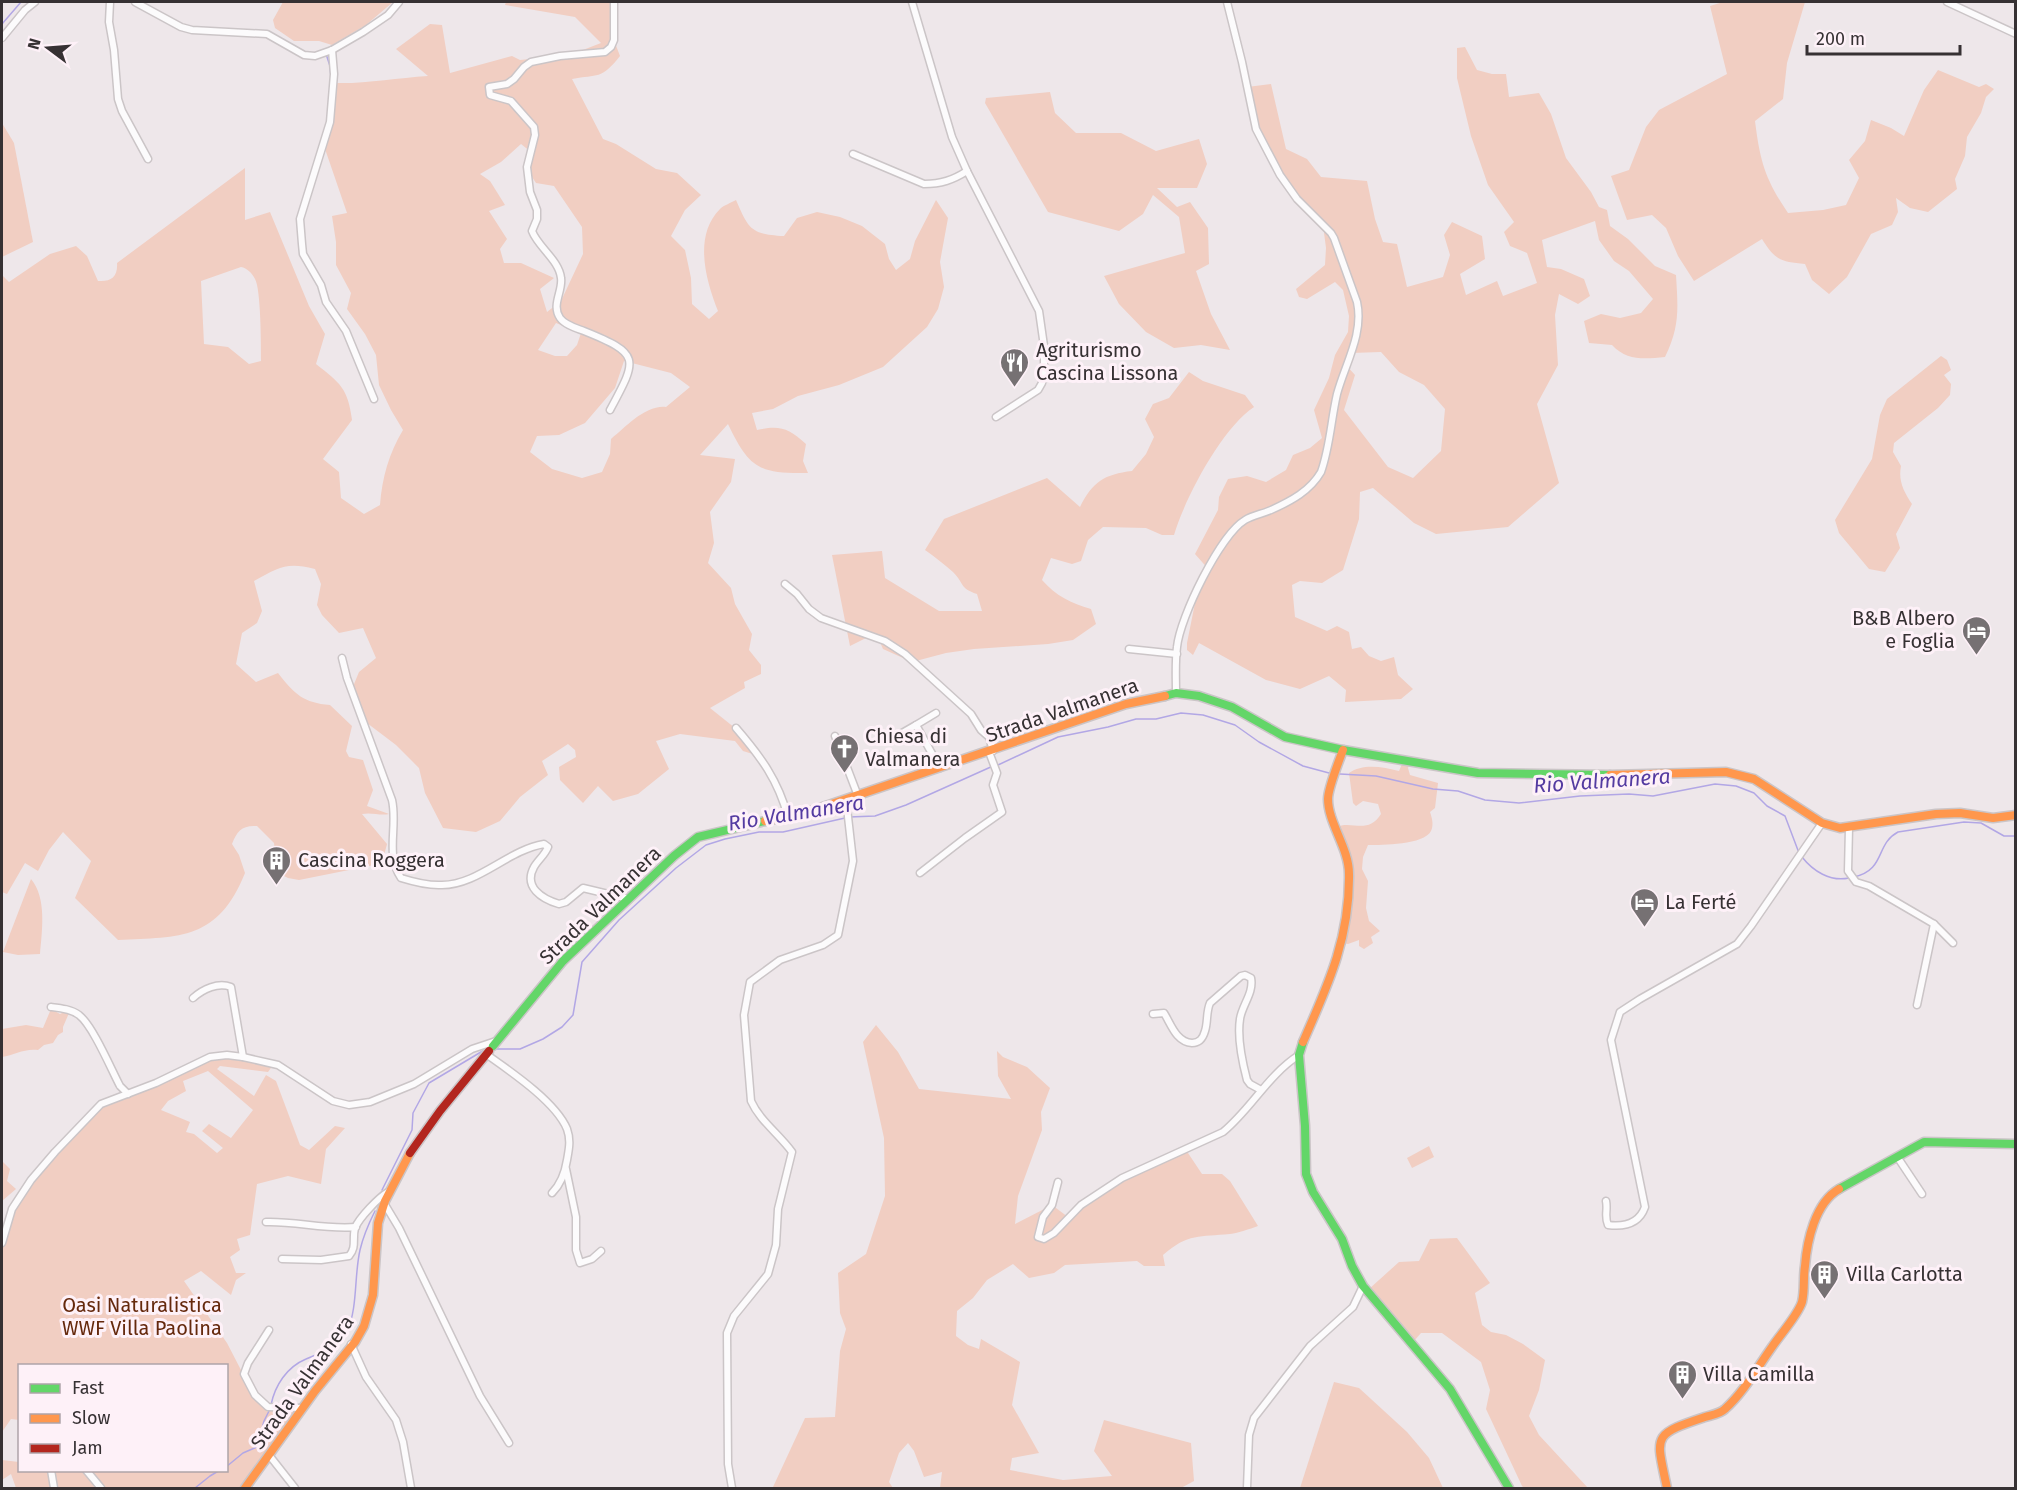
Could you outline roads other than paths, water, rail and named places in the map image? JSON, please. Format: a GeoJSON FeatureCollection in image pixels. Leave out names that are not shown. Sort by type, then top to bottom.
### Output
{"type":"FeatureCollection","features":[{"type":"Feature","properties":{"kind":"street"},"geometry":{"type":"LineString","coordinates":[[2,38],[25,10],[35,2]]}},
{"type":"Feature","properties":{"kind":"street"},"geometry":{"type":"LineString","coordinates":[[110,2],[109,22],[118,99],[148,159]]}},
{"type":"Feature","properties":{"kind":"street"},"geometry":{"type":"LineString","coordinates":[[135,2],[173,23],[192,30],[267,34],[304,55],[321,55],[330,51],[388,15],[399,2]]}},
{"type":"Feature","properties":{"kind":"street"},"geometry":{"type":"LineString","coordinates":[[610,410],[627,375],[631,363],[629,357],[616,345],[574,327],[560,318],[556,309],[561,276],[532,231],[537,219],[537,210],[530,192],[527,167],[535,135],[534,127],[511,101],[490,95],[489,87],[507,84],[531,62],[560,56],[605,52],[614,40],[614,2]]}},
{"type":"Feature","properties":{"kind":"street"},"geometry":{"type":"LineString","coordinates":[[912,2],[952,137],[1039,311],[1044,346],[1042,383],[1038,390],[996,417]]}},
{"type":"Feature","properties":{"kind":"street"},"geometry":{"type":"LineString","coordinates":[[1176,693],[1179,637],[1195,596],[1216,555],[1236,527],[1250,517],[1271,510],[1303,493],[1316,482],[1321,472],[1338,391],[1352,353],[1358,325],[1357,302],[1334,238],[1291,191],[1256,129],[1227,2]]}},
{"type":"Feature","properties":{"kind":"street"},"geometry":{"type":"LineString","coordinates":[[1947,2],[1960,4],[2016,34]]}},
{"type":"Feature","properties":{"kind":"street"},"geometry":{"type":"LineString","coordinates":[[330,51],[334,74],[330,122],[300,219],[303,254],[349,339],[374,399]]}},
{"type":"Feature","properties":{"kind":"street"},"geometry":{"type":"LineString","coordinates":[[853,154],[924,184],[937,184],[955,179],[967,171]]}},
{"type":"Feature","properties":{"kind":"street"},"geometry":{"type":"LineString","coordinates":[[785,584],[797,594],[808,609],[821,618],[885,641],[905,654],[971,714],[981,730],[989,737],[997,773],[993,785],[1002,812],[920,873]]}},
{"type":"Feature","properties":{"kind":"street"},"geometry":{"type":"LineString","coordinates":[[1129,649],[1177,654]]}},
{"type":"Feature","properties":{"kind":"street"},"geometry":{"type":"LineString","coordinates":[[342,658],[347,678],[392,800],[395,813],[392,854],[395,870],[401,878],[426,885],[444,886],[459,883],[525,848],[544,844],[548,847],[547,851],[533,869],[531,876],[531,884],[537,893],[559,904],[566,902],[584,888],[628,899]]}},
{"type":"Feature","properties":{"kind":"street","name":"Strada Valmanera"},"geometry":{"type":"LineString","coordinates":[[245,1488],[363,1329],[372,1305],[378,1222],[389,1192],[419,1140],[491,1048],[563,962],[674,856],[698,837],[729,828],[788,817],[858,796],[1126,704],[1176,693],[1199,696],[1232,707],[1285,737],[1343,750],[1492,775],[1726,772],[1754,779],[1822,823],[1840,828],[1936,814],[1960,813],[1993,818],[2016,815]]}},
{"type":"Feature","properties":{"kind":"street"},"geometry":{"type":"LineString","coordinates":[[890,740],[936,713]]}},
{"type":"Feature","properties":{"kind":"street"},"geometry":{"type":"LineString","coordinates":[[916,725],[940,768]]}},
{"type":"Feature","properties":{"kind":"street"},"geometry":{"type":"LineString","coordinates":[[736,728],[771,773],[782,795],[788,817]]}},
{"type":"Feature","properties":{"kind":"street"},"geometry":{"type":"LineString","coordinates":[[835,736],[858,796]]}},
{"type":"Feature","properties":{"kind":"street"},"geometry":{"type":"LineString","coordinates":[[1343,750],[1329,791],[1329,806],[1346,851],[1349,871],[1348,910],[1342,943],[1299,1055],[1305,1126],[1306,1174],[1313,1192],[1342,1239],[1352,1266],[1363,1286],[1450,1389],[1509,1488]]}},
{"type":"Feature","properties":{"kind":"street"},"geometry":{"type":"LineString","coordinates":[[732,1488],[728,1464],[727,1333],[734,1316],[768,1274],[776,1245],[778,1209],[792,1152],[756,1113],[751,1101],[744,1016],[750,982],[780,960],[823,945],[838,935],[853,861],[846,799]]}},
{"type":"Feature","properties":{"kind":"street"},"geometry":{"type":"LineString","coordinates":[[1606,1202],[1605,1218],[1608,1225],[1616,1226],[1632,1224],[1638,1219],[1645,1206],[1611,1040],[1620,1012],[1737,944],[1822,823]]}},
{"type":"Feature","properties":{"kind":"street"},"geometry":{"type":"LineString","coordinates":[[1849,828],[1848,871],[1853,877],[1934,924],[1953,944]]}},
{"type":"Feature","properties":{"kind":"street"},"geometry":{"type":"LineString","coordinates":[[1917,1005],[1934,924]]}},
{"type":"Feature","properties":{"kind":"street"},"geometry":{"type":"LineString","coordinates":[[1153,1014],[1164,1013],[1180,1038],[1188,1042],[1200,1041],[1206,1029],[1210,1003],[1241,976],[1251,978],[1251,987],[1241,1011],[1239,1030],[1247,1080],[1261,1090]]}},
{"type":"Feature","properties":{"kind":"street"},"geometry":{"type":"LineString","coordinates":[[193,998],[201,990],[226,985],[231,987],[243,1057]]}},
{"type":"Feature","properties":{"kind":"street"},"geometry":{"type":"LineString","coordinates":[[51,1007],[65,1009],[80,1016],[120,1086],[128,1094]]}},
{"type":"Feature","properties":{"kind":"street"},"geometry":{"type":"LineString","coordinates":[[2,1243],[12,1209],[32,1180],[101,1104],[156,1083],[210,1057],[227,1055],[278,1065],[333,1101],[349,1105],[369,1102],[414,1084],[472,1049],[491,1048],[522,1081],[559,1114],[567,1129],[570,1144],[566,1168],[559,1187],[552,1193]]}},
{"type":"Feature","properties":{"kind":"street"},"geometry":{"type":"LineString","coordinates":[[1058,1182],[1052,1205],[1042,1216],[1038,1237],[1044,1239],[1054,1233],[1081,1205],[1122,1178],[1223,1132],[1236,1121],[1285,1064],[1299,1055]]}},
{"type":"Feature","properties":{"kind":"street"},"geometry":{"type":"LineString","coordinates":[[1667,1488],[1659,1450],[1660,1440],[1666,1432],[1678,1426],[1724,1411],[1744,1387],[1801,1305],[1804,1292],[1804,1261],[1808,1242],[1813,1224],[1827,1198],[1924,1142],[2016,1144]]}},
{"type":"Feature","properties":{"kind":"street"},"geometry":{"type":"LineString","coordinates":[[1898,1158],[1922,1194]]}},
{"type":"Feature","properties":{"kind":"street"},"geometry":{"type":"LineString","coordinates":[[566,1168],[576,1217],[576,1250],[580,1263],[592,1259],[600,1251]]}},
{"type":"Feature","properties":{"kind":"street"},"geometry":{"type":"LineString","coordinates":[[282,1259],[321,1260],[349,1256],[354,1250],[356,1227],[378,1199],[389,1192]]}},
{"type":"Feature","properties":{"kind":"street"},"geometry":{"type":"LineString","coordinates":[[384,1203],[399,1228],[480,1396],[509,1443]]}},
{"type":"Feature","properties":{"kind":"street"},"geometry":{"type":"LineString","coordinates":[[266,1222],[356,1227]]}},
{"type":"Feature","properties":{"kind":"street"},"geometry":{"type":"LineString","coordinates":[[1247,1488],[1249,1435],[1254,1418],[1310,1346],[1353,1307],[1363,1286]]}},
{"type":"Feature","properties":{"kind":"street"},"geometry":{"type":"LineString","coordinates":[[269,1330],[248,1363],[244,1374],[255,1395],[270,1407],[303,1408]]}},
{"type":"Feature","properties":{"kind":"street"},"geometry":{"type":"LineString","coordinates":[[351,1344],[366,1377],[396,1419],[404,1442],[411,1488]]}},
{"type":"Feature","properties":{"kind":"street"},"geometry":{"type":"LineString","coordinates":[[269,1455],[295,1488]]}},
{"type":"Feature","properties":{"kind":"street"},"geometry":{"type":"LineString","coordinates":[[51,1472],[54,1488]]}},
{"type":"Feature","properties":{"kind":"street"},"geometry":{"type":"LineString","coordinates":[[88,1472],[101,1488]]}},
{"type":"Feature","properties":{"kind":"waterway"},"geometry":{"type":"LineString","coordinates":[[2,24],[21,2]]}},
{"type":"Feature","properties":{"kind":"waterway"},"geometry":{"type":"LineString","coordinates":[[326,54],[331,78]]}},
{"type":"Feature","properties":{"kind":"waterway","name":"Rio Valmanera"},"geometry":{"type":"LineString","coordinates":[[998,765],[1058,737],[1136,719],[1156,719],[1181,713],[1203,715],[1235,725],[1259,742],[1303,766],[1329,773]]}},
{"type":"Feature","properties":{"kind":"waterway","name":"Rio Valmanera"},"geometry":{"type":"LineString","coordinates":[[849,817],[875,816],[906,805],[993,766]]}},
{"type":"Feature","properties":{"kind":"waterway","name":"Rio Valmanera"},"geometry":{"type":"LineString","coordinates":[[1340,774],[1376,776],[1433,789],[1458,791],[1485,800],[1519,803],[1580,796],[1629,794],[1653,796],[1715,784],[1736,786],[1754,793],[1767,806],[1785,816],[1799,853]]}},
{"type":"Feature","properties":{"kind":"waterway","name":"Rio Valmanera"},"geometry":{"type":"LineString","coordinates":[[497,1049],[520,1049],[543,1039],[562,1027],[573,1015],[582,962],[619,920],[676,868],[706,845],[759,832],[783,832],[845,818]]}},
{"type":"Feature","properties":{"kind":"waterway","name":"Rio Valmanera"},"geometry":{"type":"LineString","coordinates":[[1854,877],[1871,869],[1886,843],[1898,832],[1964,822],[1981,823],[2004,836],[2016,836]]}},
{"type":"Feature","properties":{"kind":"waterway","name":"Rio Valmanera"},"geometry":{"type":"LineString","coordinates":[[1802,857],[1822,874],[1835,878],[1849,878]]}},
{"type":"Feature","properties":{"kind":"waterway","name":"Rio Valmanera"},"geometry":{"type":"LineString","coordinates":[[382,1190],[412,1130],[413,1113],[429,1083],[486,1049]]}},
{"type":"Feature","properties":{"kind":"waterway","name":"Rio Valmanera"},"geometry":{"type":"LineString","coordinates":[[271,1405],[275,1390],[293,1367],[329,1349],[344,1338],[353,1312],[360,1250],[375,1211]]}},
{"type":"Feature","properties":{"kind":"waterway","name":"Rio Valmanera"},"geometry":{"type":"LineString","coordinates":[[228,1465],[243,1453],[257,1447],[270,1409]]}},
{"type":"Feature","properties":{"kind":"waterway","name":"Rio Valmanera"},"geometry":{"type":"LineString","coordinates":[[195,1488],[217,1472]]}},
{"type":"Feature","properties":{"kind":"place","name":"Agriturismo Cascina Lissona"},"geometry":{"type":"Point","coordinates":[1015,388]}},
{"type":"Feature","properties":{"kind":"place","name":"B&B Albero e Foglia"},"geometry":{"type":"Point","coordinates":[1976,656]}},
{"type":"Feature","properties":{"kind":"place","name":"Chiesa di Valmanera"},"geometry":{"type":"Point","coordinates":[844,774]}},
{"type":"Feature","properties":{"kind":"place","name":"Cascina Roggera"},"geometry":{"type":"Point","coordinates":[277,886]}},
{"type":"Feature","properties":{"kind":"place","name":"La Ferté"},"geometry":{"type":"Point","coordinates":[1644,928]}},
{"type":"Feature","properties":{"kind":"place","name":"Villa Carlotta"},"geometry":{"type":"Point","coordinates":[1825,1300]}},
{"type":"Feature","properties":{"kind":"place","name":"Villa Camilla"},"geometry":{"type":"Point","coordinates":[1682,1400]}},
{"type":"Feature","properties":{"kind":"park label","name":"Oasi Naturalistica WWF Villa Paolina"},"geometry":{"type":"Point","coordinates":[142,1316]}}]}
